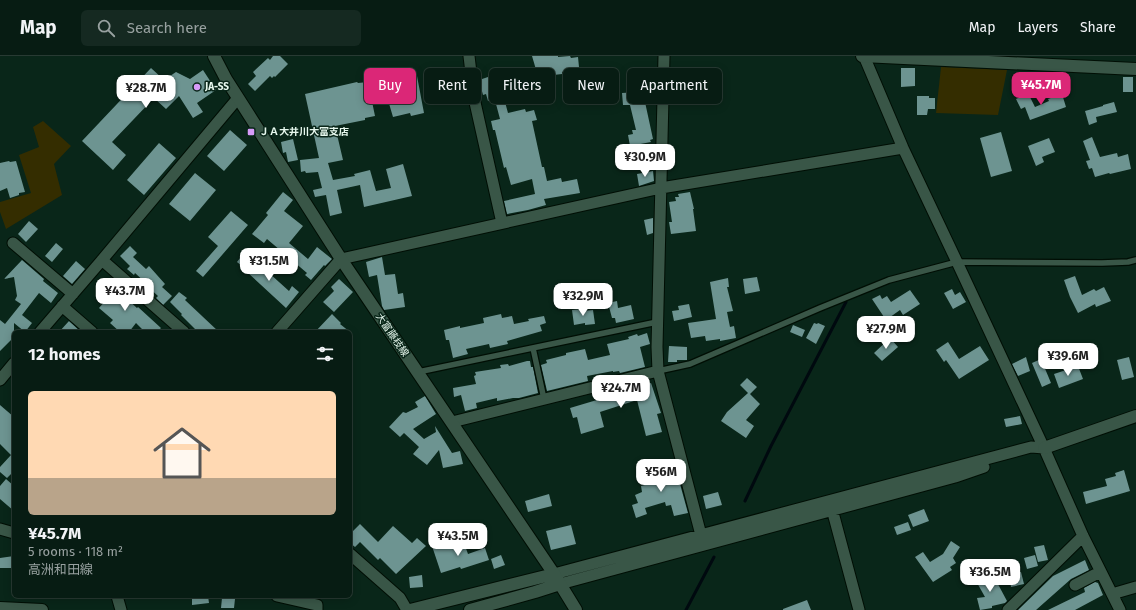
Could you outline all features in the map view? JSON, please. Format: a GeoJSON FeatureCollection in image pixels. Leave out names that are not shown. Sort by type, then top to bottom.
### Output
{"type":"FeatureCollection","features":[{"type":"Feature","properties":{"kind":"main road","name":"大富藤枝線"},"geometry":{"type":"LineString","coordinates":[[214,56],[226,80],[341,259],[452,422],[557,579],[576,610]]}},
{"type":"Feature","properties":{"kind":"main road"},"geometry":{"type":"LineString","coordinates":[[863,56],[1020,60],[1136,69]]}},
{"type":"Feature","properties":{"kind":"main road"},"geometry":{"type":"LineString","coordinates":[[1044,448],[1136,416]]}},
{"type":"Feature","properties":{"kind":"main road"},"geometry":{"type":"LineString","coordinates":[[409,610],[557,579]]}},
{"type":"Feature","properties":{"kind":"main road"},"geometry":{"type":"LineString","coordinates":[[470,610],[535,592],[557,579]]}},
{"type":"Feature","properties":{"kind":"main road"},"geometry":{"type":"LineString","coordinates":[[0,608],[42,610]]}},
{"type":"Feature","properties":{"kind":"street"},"geometry":{"type":"LineString","coordinates":[[468,56],[474,98],[502,223]]}},
{"type":"Feature","properties":{"kind":"street"},"geometry":{"type":"LineString","coordinates":[[664,56],[656,347],[658,372],[701,535]]}},
{"type":"Feature","properties":{"kind":"street"},"geometry":{"type":"LineString","coordinates":[[863,56],[903,148],[1044,448],[1083,536],[1120,610]]}},
{"type":"Feature","properties":{"kind":"street"},"geometry":{"type":"LineString","coordinates":[[42,330],[238,98]]}},
{"type":"Feature","properties":{"kind":"street"},"geometry":{"type":"LineString","coordinates":[[280,330],[341,259],[661,188],[903,148]]}},
{"type":"Feature","properties":{"kind":"street"},"geometry":{"type":"LineString","coordinates":[[13,243],[73,294]]}},
{"type":"Feature","properties":{"kind":"street"},"geometry":{"type":"LineString","coordinates":[[102,260],[182,330]]}},
{"type":"Feature","properties":{"kind":"street"},"geometry":{"type":"LineString","coordinates":[[62,306],[90,330]]}},
{"type":"Feature","properties":{"kind":"street"},"geometry":{"type":"LineString","coordinates":[[0,380],[12,366]]}},
{"type":"Feature","properties":{"kind":"street"},"geometry":{"type":"LineString","coordinates":[[452,422],[658,372]]}},
{"type":"Feature","properties":{"kind":"street"},"geometry":{"type":"LineString","coordinates":[[557,579],[701,535],[1030,447],[1044,448]]}},
{"type":"Feature","properties":{"kind":"street"},"geometry":{"type":"LineString","coordinates":[[557,579],[832,510],[955,477],[1044,448]]}},
{"type":"Feature","properties":{"kind":"street"},"geometry":{"type":"LineString","coordinates":[[832,510],[859,610]]}},
{"type":"Feature","properties":{"kind":"street"},"geometry":{"type":"LineString","coordinates":[[0,529],[12,532]]}},
{"type":"Feature","properties":{"kind":"street"},"geometry":{"type":"LineString","coordinates":[[1014,608],[1083,536]]}},
{"type":"Feature","properties":{"kind":"street"},"geometry":{"type":"LineString","coordinates":[[352,556],[400,598],[409,610]]}},
{"type":"Feature","properties":{"kind":"street"},"geometry":{"type":"LineString","coordinates":[[1075,585],[1100,572]]}},
{"type":"Feature","properties":{"kind":"street"},"geometry":{"type":"LineString","coordinates":[[1112,594],[1136,587]]}},
{"type":"Feature","properties":{"kind":"street"},"geometry":{"type":"LineString","coordinates":[[118,598],[121,610]]}},
{"type":"Feature","properties":{"kind":"street"},"geometry":{"type":"LineString","coordinates":[[286,598],[317,605],[317,610]]}},
{"type":"Feature","properties":{"kind":"lane"},"geometry":{"type":"LineString","coordinates":[[658,372],[690,364],[889,280],[957,262],[1102,263],[1128,262],[1136,260]]}},
{"type":"Feature","properties":{"kind":"lane"},"geometry":{"type":"LineString","coordinates":[[418,372],[657,322]]}},
{"type":"Feature","properties":{"kind":"lane"},"geometry":{"type":"LineString","coordinates":[[533,348],[544,399]]}},
{"type":"Feature","properties":{"kind":"shaded area"},"geometry":{"type":"Polygon","coordinates":[[[941,67],[1007,70],[998,115],[936,113],[941,67]]]}},
{"type":"Feature","properties":{"kind":"shaded area"},"geometry":{"type":"Polygon","coordinates":[[[43,121],[71,146],[54,164],[62,195],[6,229],[0,212],[0,202],[31,193],[19,155],[39,147],[33,127],[43,121]]]}},
{"type":"Feature","properties":{"kind":"building"},"geometry":{"type":"Polygon","coordinates":[[[273,56],[280,56],[288,64],[275,77],[274,76],[272,78],[270,76],[255,91],[248,84],[256,76],[253,72],[268,58],[270,60],[273,56]]]}},
{"type":"Feature","properties":{"kind":"building"},"geometry":{"type":"Polygon","coordinates":[[[532,56],[578,57],[579,67],[563,68],[562,74],[555,75],[555,68],[536,68],[532,56]]]}},
{"type":"Feature","properties":{"kind":"building"},"geometry":{"type":"Polygon","coordinates":[[[151,68],[164,80],[176,72],[190,79],[203,70],[216,90],[197,103],[203,112],[193,118],[179,96],[166,109],[154,98],[112,142],[126,155],[113,170],[82,141],[151,68]]]}},
{"type":"Feature","properties":{"kind":"building"},"geometry":{"type":"Polygon","coordinates":[[[901,68],[915,68],[915,86],[901,87],[901,68]]]}},
{"type":"Feature","properties":{"kind":"building"},"geometry":{"type":"Polygon","coordinates":[[[417,76],[424,113],[411,116],[410,113],[393,117],[389,104],[416,104],[417,76]]]}},
{"type":"Feature","properties":{"kind":"building"},"geometry":{"type":"Polygon","coordinates":[[[488,77],[489,101],[486,94],[483,95],[481,79],[488,77]]]}},
{"type":"Feature","properties":{"kind":"building"},"geometry":{"type":"Polygon","coordinates":[[[1123,77],[1133,77],[1133,92],[1123,92],[1123,77]]]}},
{"type":"Feature","properties":{"kind":"building"},"geometry":{"type":"Polygon","coordinates":[[[357,82],[364,82],[364,104],[373,104],[375,116],[365,118],[365,120],[335,126],[343,160],[328,163],[333,180],[355,176],[354,174],[370,170],[376,191],[391,188],[386,169],[403,164],[412,196],[364,207],[360,185],[337,190],[342,213],[330,216],[326,195],[315,197],[313,190],[322,188],[318,172],[301,172],[300,160],[319,158],[305,94],[357,82]]]}},
{"type":"Feature","properties":{"kind":"building"},"geometry":{"type":"Polygon","coordinates":[[[622,93],[627,93],[627,104],[645,104],[653,139],[650,140],[651,142],[630,146],[628,135],[633,134],[632,130],[636,130],[630,105],[623,105],[622,93]]]}},
{"type":"Feature","properties":{"kind":"building"},"geometry":{"type":"Polygon","coordinates":[[[1028,93],[1035,107],[1049,101],[1048,99],[1062,94],[1066,107],[1030,120],[1025,107],[1021,109],[1016,99],[1028,93]]]}},
{"type":"Feature","properties":{"kind":"building"},"geometry":{"type":"Polygon","coordinates":[[[917,96],[929,96],[929,98],[935,98],[935,109],[928,109],[927,115],[917,115],[917,96]]]}},
{"type":"Feature","properties":{"kind":"building"},"geometry":{"type":"Polygon","coordinates":[[[1114,102],[1117,112],[1096,117],[1097,122],[1089,125],[1085,111],[1114,102]]]}},
{"type":"Feature","properties":{"kind":"building"},"geometry":{"type":"Polygon","coordinates":[[[496,104],[506,104],[508,113],[525,109],[526,112],[534,110],[537,120],[532,121],[542,167],[544,167],[547,181],[561,178],[562,182],[577,179],[580,193],[544,199],[546,205],[507,214],[504,201],[535,194],[532,179],[511,185],[506,167],[504,168],[495,130],[493,130],[491,121],[500,119],[496,104]]]}},
{"type":"Feature","properties":{"kind":"building"},"geometry":{"type":"Polygon","coordinates":[[[230,130],[247,145],[224,171],[207,156],[230,130]]]}},
{"type":"Feature","properties":{"kind":"building"},"geometry":{"type":"Polygon","coordinates":[[[1001,132],[1012,171],[991,177],[980,138],[1001,132]]]}},
{"type":"Feature","properties":{"kind":"building"},"geometry":{"type":"Polygon","coordinates":[[[1092,137],[1100,157],[1117,153],[1118,157],[1128,154],[1131,169],[1095,177],[1092,168],[1089,169],[1086,161],[1090,160],[1083,141],[1092,137]]]}},
{"type":"Feature","properties":{"kind":"building"},"geometry":{"type":"Polygon","coordinates":[[[1049,138],[1055,152],[1042,157],[1044,162],[1036,166],[1028,146],[1049,138]]]}},
{"type":"Feature","properties":{"kind":"building"},"geometry":{"type":"Polygon","coordinates":[[[293,139],[298,160],[288,162],[286,152],[283,153],[281,142],[293,139]]]}},
{"type":"Feature","properties":{"kind":"building"},"geometry":{"type":"Polygon","coordinates":[[[159,143],[176,158],[144,195],[127,180],[159,143]]]}},
{"type":"Feature","properties":{"kind":"building"},"geometry":{"type":"Polygon","coordinates":[[[16,161],[25,192],[19,193],[19,195],[10,198],[7,188],[0,191],[0,163],[16,161]]]}},
{"type":"Feature","properties":{"kind":"building"},"geometry":{"type":"Polygon","coordinates":[[[653,171],[654,181],[639,186],[637,174],[653,171]]]}},
{"type":"Feature","properties":{"kind":"building"},"geometry":{"type":"Polygon","coordinates":[[[195,173],[216,190],[190,221],[169,204],[195,173]]]}},
{"type":"Feature","properties":{"kind":"building"},"geometry":{"type":"Polygon","coordinates":[[[283,192],[293,200],[284,211],[303,226],[289,243],[308,259],[317,247],[332,259],[325,266],[324,265],[311,280],[305,275],[307,273],[267,239],[264,243],[252,234],[268,215],[266,213],[283,192]]]}},
{"type":"Feature","properties":{"kind":"building"},"geometry":{"type":"Polygon","coordinates":[[[690,192],[694,209],[696,231],[671,234],[669,222],[672,222],[669,202],[676,201],[675,197],[679,197],[678,194],[690,192]]]}},
{"type":"Feature","properties":{"kind":"building"},"geometry":{"type":"Polygon","coordinates":[[[231,211],[248,225],[203,277],[196,271],[218,246],[208,237],[231,211]]]}},
{"type":"Feature","properties":{"kind":"building"},"geometry":{"type":"Polygon","coordinates":[[[653,218],[653,233],[647,235],[644,220],[653,218]]]}},
{"type":"Feature","properties":{"kind":"building"},"geometry":{"type":"Polygon","coordinates":[[[29,221],[38,229],[26,242],[18,234],[29,221]]]}},
{"type":"Feature","properties":{"kind":"building"},"geometry":{"type":"Polygon","coordinates":[[[56,243],[63,249],[52,262],[45,256],[56,243]]]}},
{"type":"Feature","properties":{"kind":"building"},"geometry":{"type":"Polygon","coordinates":[[[130,246],[137,253],[133,257],[146,269],[149,266],[165,284],[162,287],[172,296],[163,305],[156,298],[158,296],[148,287],[149,286],[135,273],[134,275],[127,269],[130,266],[120,256],[130,246]]]}},
{"type":"Feature","properties":{"kind":"building"},"geometry":{"type":"Polygon","coordinates":[[[244,253],[267,275],[269,273],[289,291],[292,286],[299,292],[286,308],[237,262],[244,253]]]}},
{"type":"Feature","properties":{"kind":"building"},"geometry":{"type":"Polygon","coordinates":[[[382,257],[385,275],[395,274],[398,294],[403,293],[405,307],[384,310],[382,306],[377,275],[369,277],[366,262],[382,257]]]}},
{"type":"Feature","properties":{"kind":"building"},"geometry":{"type":"Polygon","coordinates":[[[22,260],[44,279],[43,281],[58,293],[51,303],[39,293],[22,315],[32,323],[27,330],[23,330],[14,323],[12,339],[0,351],[0,320],[5,324],[21,304],[15,300],[17,296],[14,277],[4,279],[22,260]]]}},
{"type":"Feature","properties":{"kind":"building"},"geometry":{"type":"Polygon","coordinates":[[[76,261],[85,269],[72,284],[63,276],[76,261]]]}},
{"type":"Feature","properties":{"kind":"building"},"geometry":{"type":"Polygon","coordinates":[[[1075,276],[1082,295],[1094,289],[1096,291],[1104,287],[1111,301],[1096,307],[1095,304],[1078,313],[1064,280],[1075,276]]]}},
{"type":"Feature","properties":{"kind":"building"},"geometry":{"type":"Polygon","coordinates":[[[757,277],[760,291],[745,294],[743,279],[757,277]]]}},
{"type":"Feature","properties":{"kind":"building"},"geometry":{"type":"Polygon","coordinates":[[[728,278],[729,287],[727,287],[733,311],[727,312],[730,327],[734,326],[736,338],[720,341],[720,339],[706,341],[705,336],[691,338],[688,323],[716,319],[710,282],[728,278]]]}},
{"type":"Feature","properties":{"kind":"building"},"geometry":{"type":"Polygon","coordinates":[[[339,279],[353,292],[334,312],[323,302],[334,291],[331,287],[339,279]]]}},
{"type":"Feature","properties":{"kind":"building"},"geometry":{"type":"Polygon","coordinates":[[[108,282],[161,328],[159,330],[143,330],[136,323],[131,330],[118,330],[110,323],[113,320],[99,308],[107,299],[99,292],[108,282]]]}},
{"type":"Feature","properties":{"kind":"building"},"geometry":{"type":"Polygon","coordinates":[[[952,289],[955,295],[960,292],[966,302],[953,309],[944,293],[952,289]]]}},
{"type":"Feature","properties":{"kind":"building"},"geometry":{"type":"Polygon","coordinates":[[[910,290],[920,304],[903,315],[900,310],[886,320],[872,299],[880,295],[882,299],[887,296],[891,302],[910,290]]]}},
{"type":"Feature","properties":{"kind":"building"},"geometry":{"type":"Polygon","coordinates":[[[179,292],[187,298],[185,300],[217,330],[196,330],[170,302],[179,292]]]}},
{"type":"Feature","properties":{"kind":"building"},"geometry":{"type":"Polygon","coordinates":[[[617,301],[618,308],[631,305],[634,319],[616,323],[615,318],[612,318],[608,303],[617,301]]]}},
{"type":"Feature","properties":{"kind":"building"},"geometry":{"type":"Polygon","coordinates":[[[689,304],[692,317],[674,321],[672,311],[679,310],[678,306],[689,304]]]}},
{"type":"Feature","properties":{"kind":"building"},"geometry":{"type":"Polygon","coordinates":[[[583,309],[583,311],[593,310],[595,324],[585,325],[585,323],[574,325],[572,310],[583,309]]]}},
{"type":"Feature","properties":{"kind":"building"},"geometry":{"type":"Polygon","coordinates":[[[332,314],[341,323],[340,324],[348,330],[317,330],[332,314]]]}},
{"type":"Feature","properties":{"kind":"building"},"geometry":{"type":"Polygon","coordinates":[[[501,314],[502,318],[512,316],[514,324],[529,321],[528,319],[544,316],[546,323],[540,325],[542,331],[507,341],[508,344],[490,348],[489,344],[466,349],[468,354],[453,358],[449,340],[446,340],[444,330],[484,323],[483,318],[501,314]]]}},
{"type":"Feature","properties":{"kind":"building"},"geometry":{"type":"Polygon","coordinates":[[[69,321],[79,330],[61,330],[69,321]]]}},
{"type":"Feature","properties":{"kind":"building"},"geometry":{"type":"Polygon","coordinates":[[[814,323],[825,326],[816,344],[806,338],[814,323]]]}},
{"type":"Feature","properties":{"kind":"building"},"geometry":{"type":"Polygon","coordinates":[[[793,325],[805,330],[802,337],[790,332],[793,325]]]}},
{"type":"Feature","properties":{"kind":"building"},"geometry":{"type":"Polygon","coordinates":[[[647,333],[650,344],[640,347],[645,367],[620,373],[619,371],[613,371],[587,376],[588,381],[547,391],[541,365],[547,363],[546,360],[566,355],[566,353],[585,349],[588,360],[610,355],[607,344],[629,339],[628,337],[637,334],[638,336],[647,333]]]}},
{"type":"Feature","properties":{"kind":"building"},"geometry":{"type":"Polygon","coordinates":[[[890,338],[898,347],[882,361],[874,353],[890,338]]]}},
{"type":"Feature","properties":{"kind":"building"},"geometry":{"type":"Polygon","coordinates":[[[948,342],[959,359],[980,346],[989,360],[959,379],[946,360],[944,362],[936,350],[948,342]]]}},
{"type":"Feature","properties":{"kind":"building"},"geometry":{"type":"Polygon","coordinates":[[[669,346],[687,347],[687,360],[668,362],[669,346]]]}},
{"type":"Feature","properties":{"kind":"building"},"geometry":{"type":"Polygon","coordinates":[[[1026,357],[1030,371],[1018,376],[1012,364],[1026,357]]]}},
{"type":"Feature","properties":{"kind":"building"},"geometry":{"type":"Polygon","coordinates":[[[1129,357],[1134,377],[1122,380],[1117,360],[1129,357]]]}},
{"type":"Feature","properties":{"kind":"building"},"geometry":{"type":"Polygon","coordinates":[[[1041,359],[1051,383],[1042,387],[1032,363],[1041,359]]]}},
{"type":"Feature","properties":{"kind":"building"},"geometry":{"type":"Polygon","coordinates":[[[530,361],[531,367],[533,367],[538,393],[519,398],[497,401],[497,398],[476,403],[477,408],[465,411],[461,395],[454,397],[453,388],[476,384],[474,376],[476,375],[475,372],[501,368],[500,365],[508,364],[509,366],[530,361]]]}},
{"type":"Feature","properties":{"kind":"building"},"geometry":{"type":"Polygon","coordinates":[[[1078,366],[1083,379],[1059,388],[1054,374],[1078,366]]]}},
{"type":"Feature","properties":{"kind":"building"},"geometry":{"type":"Polygon","coordinates":[[[747,378],[757,387],[750,394],[760,404],[746,420],[754,426],[746,438],[721,421],[727,412],[748,393],[740,385],[747,378]]]}},
{"type":"Feature","properties":{"kind":"building"},"geometry":{"type":"Polygon","coordinates":[[[644,382],[645,385],[651,383],[661,413],[657,414],[662,432],[646,436],[637,400],[600,412],[604,427],[581,434],[577,417],[573,418],[570,408],[607,397],[606,394],[633,388],[632,385],[644,382]]]}},
{"type":"Feature","properties":{"kind":"building"},"geometry":{"type":"Polygon","coordinates":[[[425,396],[436,414],[413,429],[424,439],[436,432],[435,426],[452,453],[460,451],[463,464],[443,468],[439,450],[427,465],[413,454],[419,447],[404,433],[400,437],[389,427],[403,412],[406,413],[418,407],[415,402],[425,396]]]}},
{"type":"Feature","properties":{"kind":"building"},"geometry":{"type":"Polygon","coordinates":[[[0,405],[12,415],[12,473],[7,478],[0,472],[0,467],[11,455],[0,444],[0,405]]]}},
{"type":"Feature","properties":{"kind":"building"},"geometry":{"type":"Polygon","coordinates":[[[1020,416],[1022,424],[1006,427],[1004,419],[1020,416]]]}},
{"type":"Feature","properties":{"kind":"building"},"geometry":{"type":"Polygon","coordinates":[[[670,463],[676,485],[680,484],[688,513],[674,516],[671,505],[666,506],[665,502],[645,508],[647,514],[636,518],[632,505],[638,503],[635,495],[642,492],[641,486],[657,482],[654,471],[656,470],[655,467],[670,463]]]}},
{"type":"Feature","properties":{"kind":"building"},"geometry":{"type":"Polygon","coordinates":[[[1124,470],[1130,491],[1086,504],[1083,492],[1107,486],[1105,479],[1116,476],[1115,473],[1124,470]]]}},
{"type":"Feature","properties":{"kind":"building"},"geometry":{"type":"Polygon","coordinates":[[[6,479],[12,484],[12,509],[0,499],[0,486],[6,479]]]}},
{"type":"Feature","properties":{"kind":"building"},"geometry":{"type":"Polygon","coordinates":[[[718,492],[722,505],[706,509],[703,496],[718,492]]]}},
{"type":"Feature","properties":{"kind":"building"},"geometry":{"type":"Polygon","coordinates":[[[549,494],[552,506],[528,512],[525,501],[549,494]]]}},
{"type":"Feature","properties":{"kind":"building"},"geometry":{"type":"Polygon","coordinates":[[[924,509],[929,521],[913,527],[908,515],[924,509]]]}},
{"type":"Feature","properties":{"kind":"building"},"geometry":{"type":"Polygon","coordinates":[[[908,522],[911,530],[897,535],[894,527],[908,522]]]}},
{"type":"Feature","properties":{"kind":"building"},"geometry":{"type":"Polygon","coordinates":[[[360,524],[378,542],[393,526],[412,543],[417,538],[426,546],[396,574],[380,558],[378,560],[360,542],[355,547],[352,545],[352,532],[360,524]]]}},
{"type":"Feature","properties":{"kind":"building"},"geometry":{"type":"Polygon","coordinates":[[[571,525],[576,544],[551,550],[546,531],[571,525]]]}},
{"type":"Feature","properties":{"kind":"building"},"geometry":{"type":"Polygon","coordinates":[[[463,540],[468,554],[485,548],[489,560],[461,569],[460,567],[441,573],[433,549],[463,540]]]}},
{"type":"Feature","properties":{"kind":"building"},"geometry":{"type":"Polygon","coordinates":[[[951,541],[960,547],[953,558],[956,563],[950,567],[952,570],[933,582],[915,557],[923,552],[930,562],[943,554],[951,541]]]}},
{"type":"Feature","properties":{"kind":"building"},"geometry":{"type":"Polygon","coordinates":[[[1044,545],[1048,560],[1038,562],[1034,547],[1044,545]]]}},
{"type":"Feature","properties":{"kind":"building"},"geometry":{"type":"Polygon","coordinates":[[[501,555],[505,565],[494,569],[491,559],[501,555]]]}},
{"type":"Feature","properties":{"kind":"building"},"geometry":{"type":"Polygon","coordinates":[[[1035,555],[1038,566],[1027,569],[1024,558],[1035,555]]]}},
{"type":"Feature","properties":{"kind":"building"},"geometry":{"type":"Polygon","coordinates":[[[12,556],[12,568],[0,568],[0,558],[12,556]]]}},
{"type":"Feature","properties":{"kind":"building"},"geometry":{"type":"Polygon","coordinates":[[[1085,560],[1089,570],[1071,579],[1036,610],[1018,610],[1053,576],[1085,560]]]}},
{"type":"Feature","properties":{"kind":"building"},"geometry":{"type":"Polygon","coordinates":[[[1021,572],[1024,584],[1011,587],[1009,574],[1021,572]]]}},
{"type":"Feature","properties":{"kind":"building"},"geometry":{"type":"Polygon","coordinates":[[[992,573],[1007,601],[1005,603],[992,606],[992,608],[980,610],[977,598],[985,597],[976,581],[992,573]]]}},
{"type":"Feature","properties":{"kind":"building"},"geometry":{"type":"Polygon","coordinates":[[[422,575],[423,587],[410,588],[409,577],[422,575]]]}},
{"type":"Feature","properties":{"kind":"building"},"geometry":{"type":"Polygon","coordinates":[[[1095,582],[1098,583],[1103,595],[1075,610],[1048,610],[1085,592],[1084,588],[1095,582]]]}},
{"type":"Feature","properties":{"kind":"building"},"geometry":{"type":"Polygon","coordinates":[[[192,598],[208,598],[209,603],[192,605],[192,598]]]}},
{"type":"Feature","properties":{"kind":"building"},"geometry":{"type":"Polygon","coordinates":[[[222,598],[235,599],[234,608],[221,608],[222,598]]]}},
{"type":"Feature","properties":{"kind":"building"},"geometry":{"type":"Polygon","coordinates":[[[807,600],[811,610],[783,610],[783,609],[807,600]]]}},
{"type":"Feature","properties":{"kind":"waterway"},"geometry":{"type":"LineString","coordinates":[[745,501],[771,446],[846,302]]}},
{"type":"Feature","properties":{"kind":"waterway"},"geometry":{"type":"LineString","coordinates":[[686,610],[714,557]]}},
{"type":"Feature","properties":{"kind":"place","name":"JA-SS"},"geometry":{"type":"Point","coordinates":[197,87]}},
{"type":"Feature","properties":{"kind":"place","name":"ＪＡ大井川大富支店"},"geometry":{"type":"Point","coordinates":[251,132]}}]}
